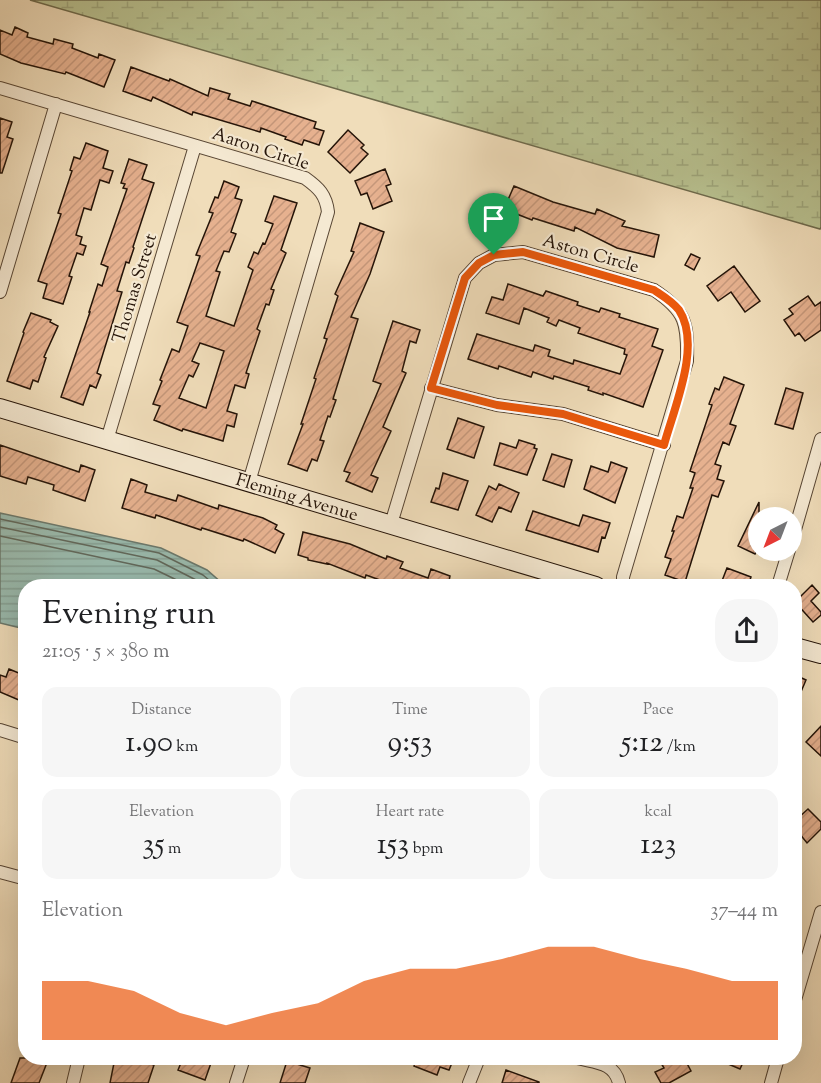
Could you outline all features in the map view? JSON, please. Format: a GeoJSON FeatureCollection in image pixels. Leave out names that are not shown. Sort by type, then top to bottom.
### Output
{"type":"FeatureCollection","features":[{"type":"Feature","properties":{"kind":"street","name":"Aaron Circle"},"geometry":{"type":"LineString","coordinates":[[0,88],[305,178],[318,187],[326,198],[328,212],[249,482]]}},
{"type":"Feature","properties":{"kind":"street"},"geometry":{"type":"LineString","coordinates":[[0,292],[56,104]]}},
{"type":"Feature","properties":{"kind":"street","name":"Thomas Street"},"geometry":{"type":"LineString","coordinates":[[107,440],[195,146]]}},
{"type":"Feature","properties":{"kind":"street","name":"Aston Circle"},"geometry":{"type":"LineString","coordinates":[[391,524],[465,278],[479,263],[494,255],[523,252],[654,290],[671,301],[680,312],[687,334],[687,361],[623,579]]}},
{"type":"Feature","properties":{"kind":"street"},"geometry":{"type":"LineString","coordinates":[[431,388],[497,405],[563,414],[664,445]]}},
{"type":"Feature","properties":{"kind":"street","name":"Fleming Avenue"},"geometry":{"type":"LineString","coordinates":[[0,408],[573,579]]}},
{"type":"Feature","properties":{"kind":"street"},"geometry":{"type":"LineString","coordinates":[[801,507],[821,439]]}},
{"type":"Feature","properties":{"kind":"street"},"geometry":{"type":"LineString","coordinates":[[780,579],[786,561]]}},
{"type":"Feature","properties":{"kind":"street"},"geometry":{"type":"LineString","coordinates":[[802,649],[821,654]]}},
{"type":"Feature","properties":{"kind":"street"},"geometry":{"type":"LineString","coordinates":[[0,730],[18,736]]}},
{"type":"Feature","properties":{"kind":"street"},"geometry":{"type":"LineString","coordinates":[[0,872],[18,877]]}},
{"type":"Feature","properties":{"kind":"street"},"geometry":{"type":"LineString","coordinates":[[802,976],[821,912]]}},
{"type":"Feature","properties":{"kind":"street"},"geometry":{"type":"LineString","coordinates":[[72,1083],[78,1065]]}},
{"type":"Feature","properties":{"kind":"street"},"geometry":{"type":"LineString","coordinates":[[236,1083],[242,1065]]}},
{"type":"Feature","properties":{"kind":"street"},"geometry":{"type":"LineString","coordinates":[[469,1083],[476,1065]]}},
{"type":"Feature","properties":{"kind":"street"},"geometry":{"type":"LineString","coordinates":[[606,1065],[617,1072],[619,1083]]}},
{"type":"Feature","properties":{"kind":"street"},"geometry":{"type":"LineString","coordinates":[[771,1083],[776,1065]]}},
{"type":"Feature","properties":{"kind":"green space"},"geometry":{"type":"Polygon","coordinates":[[[30,0],[821,0],[821,227],[820,229],[30,0]]]}},
{"type":"Feature","properties":{"kind":"water"},"geometry":{"type":"Polygon","coordinates":[[[0,513],[161,548],[207,570],[217,579],[18,579],[18,627],[0,623],[0,513]]]}},
{"type":"Feature","properties":{"kind":"building"},"geometry":{"type":"Polygon","coordinates":[[[15,27],[28,33],[27,37],[53,44],[54,39],[73,44],[72,48],[98,58],[99,54],[115,60],[104,87],[66,72],[65,74],[21,63],[0,54],[0,30],[12,35],[15,27]]]}},
{"type":"Feature","properties":{"kind":"building"},"geometry":{"type":"Polygon","coordinates":[[[131,67],[169,81],[170,79],[208,96],[210,88],[230,94],[228,99],[250,106],[252,101],[316,122],[314,128],[324,131],[319,145],[304,140],[302,145],[261,128],[260,132],[193,112],[192,115],[153,97],[151,101],[123,91],[131,67]]]}},
{"type":"Feature","properties":{"kind":"building"},"geometry":{"type":"Polygon","coordinates":[[[0,118],[12,122],[7,137],[13,139],[2,173],[0,173],[0,118]]]}},
{"type":"Feature","properties":{"kind":"building"},"geometry":{"type":"Polygon","coordinates":[[[348,130],[364,145],[361,148],[368,154],[350,173],[328,152],[348,130]]]}},
{"type":"Feature","properties":{"kind":"building"},"geometry":{"type":"Polygon","coordinates":[[[86,143],[108,151],[103,168],[113,171],[109,183],[100,180],[91,210],[84,208],[76,235],[82,237],[80,244],[86,246],[83,255],[77,253],[63,304],[43,298],[47,284],[38,281],[61,214],[58,213],[72,171],[70,170],[74,157],[80,159],[86,143]]]}},
{"type":"Feature","properties":{"kind":"building"},"geometry":{"type":"Polygon","coordinates":[[[129,159],[147,165],[142,179],[154,183],[129,263],[126,262],[117,291],[122,292],[97,373],[101,375],[96,388],[90,385],[83,405],[61,397],[98,284],[102,286],[108,267],[101,264],[127,189],[123,188],[125,184],[121,183],[129,159]]]}},
{"type":"Feature","properties":{"kind":"building"},"geometry":{"type":"Polygon","coordinates":[[[385,169],[391,184],[386,186],[392,201],[373,209],[367,193],[361,195],[355,181],[385,169]]]}},
{"type":"Feature","properties":{"kind":"building"},"geometry":{"type":"Polygon","coordinates":[[[224,181],[239,187],[235,198],[242,200],[231,232],[236,234],[229,252],[224,251],[216,271],[220,272],[206,316],[234,326],[253,270],[248,267],[254,252],[258,254],[263,243],[265,244],[273,224],[265,221],[274,196],[297,203],[281,250],[286,253],[271,289],[274,290],[269,305],[266,304],[257,329],[260,331],[246,373],[249,374],[245,388],[235,385],[227,411],[237,414],[234,427],[227,425],[223,441],[183,429],[182,431],[154,420],[160,406],[153,404],[172,349],[179,352],[188,326],[177,322],[200,256],[196,255],[213,213],[209,212],[215,197],[218,198],[224,181]],[[200,343],[192,361],[199,364],[193,377],[189,375],[179,398],[206,408],[224,351],[200,343]]]}},
{"type":"Feature","properties":{"kind":"building"},"geometry":{"type":"Polygon","coordinates":[[[514,186],[553,202],[595,214],[597,209],[625,221],[622,226],[659,235],[654,257],[617,248],[575,227],[574,231],[533,218],[532,220],[504,209],[514,186]]]}},
{"type":"Feature","properties":{"kind":"building"},"geometry":{"type":"Polygon","coordinates":[[[360,223],[384,232],[370,274],[351,317],[358,319],[333,399],[336,400],[320,440],[324,441],[317,461],[312,459],[307,471],[288,464],[316,379],[314,378],[327,339],[324,338],[338,296],[335,294],[354,252],[351,251],[360,223]]]}},
{"type":"Feature","properties":{"kind":"building"},"geometry":{"type":"Polygon","coordinates":[[[691,254],[700,258],[694,270],[685,265],[691,254]]]}},
{"type":"Feature","properties":{"kind":"building"},"geometry":{"type":"Polygon","coordinates":[[[734,266],[760,301],[745,312],[731,292],[718,301],[707,286],[734,266]]]}},
{"type":"Feature","properties":{"kind":"building"},"geometry":{"type":"Polygon","coordinates":[[[508,284],[543,296],[546,291],[578,302],[577,305],[599,312],[601,308],[620,314],[619,317],[658,329],[652,346],[663,350],[643,407],[588,390],[589,387],[554,376],[553,379],[533,372],[531,377],[468,359],[477,334],[533,351],[535,345],[550,350],[548,356],[573,364],[574,360],[620,374],[627,355],[624,354],[625,349],[578,333],[580,328],[559,320],[556,326],[547,322],[549,318],[524,308],[519,324],[486,313],[492,297],[503,300],[508,284]]]}},
{"type":"Feature","properties":{"kind":"building"},"geometry":{"type":"Polygon","coordinates":[[[808,296],[815,306],[821,302],[821,330],[805,341],[799,333],[795,336],[784,320],[793,314],[789,309],[808,296]]]}},
{"type":"Feature","properties":{"kind":"building"},"geometry":{"type":"Polygon","coordinates":[[[31,313],[51,320],[50,322],[58,326],[44,357],[46,358],[38,382],[33,380],[30,389],[7,381],[31,313]]]}},
{"type":"Feature","properties":{"kind":"building"},"geometry":{"type":"Polygon","coordinates":[[[393,321],[420,330],[416,343],[410,341],[402,371],[406,373],[383,427],[391,431],[371,475],[378,478],[372,492],[346,481],[350,473],[344,471],[381,384],[373,381],[393,321]]]}},
{"type":"Feature","properties":{"kind":"building"},"geometry":{"type":"Polygon","coordinates":[[[724,377],[744,385],[730,424],[736,426],[729,445],[723,442],[715,464],[721,466],[717,479],[724,481],[718,497],[712,495],[686,579],[676,579],[665,575],[671,559],[665,557],[677,516],[683,518],[693,488],[690,488],[695,473],[690,471],[712,405],[709,404],[715,388],[719,390],[724,377]]]}},
{"type":"Feature","properties":{"kind":"building"},"geometry":{"type":"Polygon","coordinates":[[[786,388],[803,393],[793,429],[775,424],[786,388]]]}},
{"type":"Feature","properties":{"kind":"building"},"geometry":{"type":"Polygon","coordinates":[[[458,418],[484,427],[474,458],[447,449],[458,418]]]}},
{"type":"Feature","properties":{"kind":"building"},"geometry":{"type":"Polygon","coordinates":[[[519,440],[535,445],[534,448],[537,449],[527,475],[494,465],[500,443],[516,448],[519,440]]]}},
{"type":"Feature","properties":{"kind":"building"},"geometry":{"type":"Polygon","coordinates":[[[0,445],[79,472],[81,465],[95,470],[85,501],[53,490],[54,485],[28,477],[26,484],[0,476],[0,445]]]}},
{"type":"Feature","properties":{"kind":"building"},"geometry":{"type":"Polygon","coordinates":[[[552,454],[572,460],[564,487],[543,480],[552,454]]]}},
{"type":"Feature","properties":{"kind":"building"},"geometry":{"type":"Polygon","coordinates":[[[611,462],[627,468],[615,503],[584,489],[591,466],[608,472],[611,462]]]}},
{"type":"Feature","properties":{"kind":"building"},"geometry":{"type":"Polygon","coordinates":[[[443,473],[468,481],[458,510],[431,502],[436,488],[439,489],[443,473]]]}},
{"type":"Feature","properties":{"kind":"building"},"geometry":{"type":"Polygon","coordinates":[[[131,479],[147,485],[145,492],[176,501],[178,495],[218,509],[219,505],[263,518],[277,525],[275,529],[284,534],[275,553],[244,539],[243,541],[156,515],[155,518],[122,508],[131,479]]]}},
{"type":"Feature","properties":{"kind":"building"},"geometry":{"type":"Polygon","coordinates":[[[499,484],[519,493],[511,512],[499,507],[492,522],[476,515],[489,486],[496,490],[499,484]]]}},
{"type":"Feature","properties":{"kind":"building"},"geometry":{"type":"Polygon","coordinates":[[[533,511],[579,526],[583,515],[610,523],[605,538],[602,537],[598,552],[526,530],[533,511]]]}},
{"type":"Feature","properties":{"kind":"building"},"geometry":{"type":"Polygon","coordinates":[[[748,525],[748,551],[738,546],[748,525]]]}},
{"type":"Feature","properties":{"kind":"building"},"geometry":{"type":"Polygon","coordinates":[[[303,532],[350,544],[386,559],[387,556],[403,562],[400,568],[428,578],[431,569],[450,576],[449,579],[377,579],[366,575],[365,578],[327,563],[308,560],[298,555],[303,532]]]}},
{"type":"Feature","properties":{"kind":"building"},"geometry":{"type":"Polygon","coordinates":[[[727,568],[751,577],[750,579],[723,579],[727,568]]]}},
{"type":"Feature","properties":{"kind":"building"},"geometry":{"type":"Polygon","coordinates":[[[812,585],[819,593],[811,601],[821,615],[813,622],[802,610],[802,595],[812,585]]]}},
{"type":"Feature","properties":{"kind":"building"},"geometry":{"type":"Polygon","coordinates":[[[9,669],[18,673],[18,700],[0,692],[0,675],[6,677],[9,669]]]}},
{"type":"Feature","properties":{"kind":"building"},"geometry":{"type":"Polygon","coordinates":[[[802,678],[806,680],[802,689],[802,678]]]}},
{"type":"Feature","properties":{"kind":"building"},"geometry":{"type":"Polygon","coordinates":[[[821,726],[821,756],[806,742],[821,726]]]}},
{"type":"Feature","properties":{"kind":"building"},"geometry":{"type":"Polygon","coordinates":[[[808,809],[821,822],[821,829],[807,843],[802,837],[802,814],[808,809]]]}},
{"type":"Feature","properties":{"kind":"building"},"geometry":{"type":"Polygon","coordinates":[[[18,1064],[46,1065],[39,1083],[11,1083],[18,1064]]]}},
{"type":"Feature","properties":{"kind":"building"},"geometry":{"type":"Polygon","coordinates":[[[114,1065],[154,1065],[148,1083],[110,1083],[114,1065]]]}},
{"type":"Feature","properties":{"kind":"building"},"geometry":{"type":"Polygon","coordinates":[[[180,1065],[210,1065],[205,1080],[178,1070],[180,1065]]]}},
{"type":"Feature","properties":{"kind":"building"},"geometry":{"type":"Polygon","coordinates":[[[286,1065],[310,1068],[305,1083],[280,1083],[286,1065]]]}},
{"type":"Feature","properties":{"kind":"building"},"geometry":{"type":"Polygon","coordinates":[[[451,1065],[449,1070],[440,1067],[437,1075],[414,1066],[451,1065]]]}},
{"type":"Feature","properties":{"kind":"building"},"geometry":{"type":"Polygon","coordinates":[[[662,1065],[688,1065],[691,1071],[669,1083],[661,1083],[655,1072],[664,1068],[662,1065]]]}},
{"type":"Feature","properties":{"kind":"building"},"geometry":{"type":"Polygon","coordinates":[[[731,1065],[742,1065],[740,1069],[731,1065]]]}},
{"type":"Feature","properties":{"kind":"building"},"geometry":{"type":"Polygon","coordinates":[[[506,1070],[539,1082],[539,1083],[502,1083],[506,1070]]]}},
{"type":"Feature","properties":{"kind":"route"},"geometry":{"type":"LineString","coordinates":[[523,252],[654,290],[671,301],[680,312],[687,334],[687,361],[664,445],[563,414],[497,405],[431,388],[465,278],[479,263],[494,255],[523,252]]}}]}
